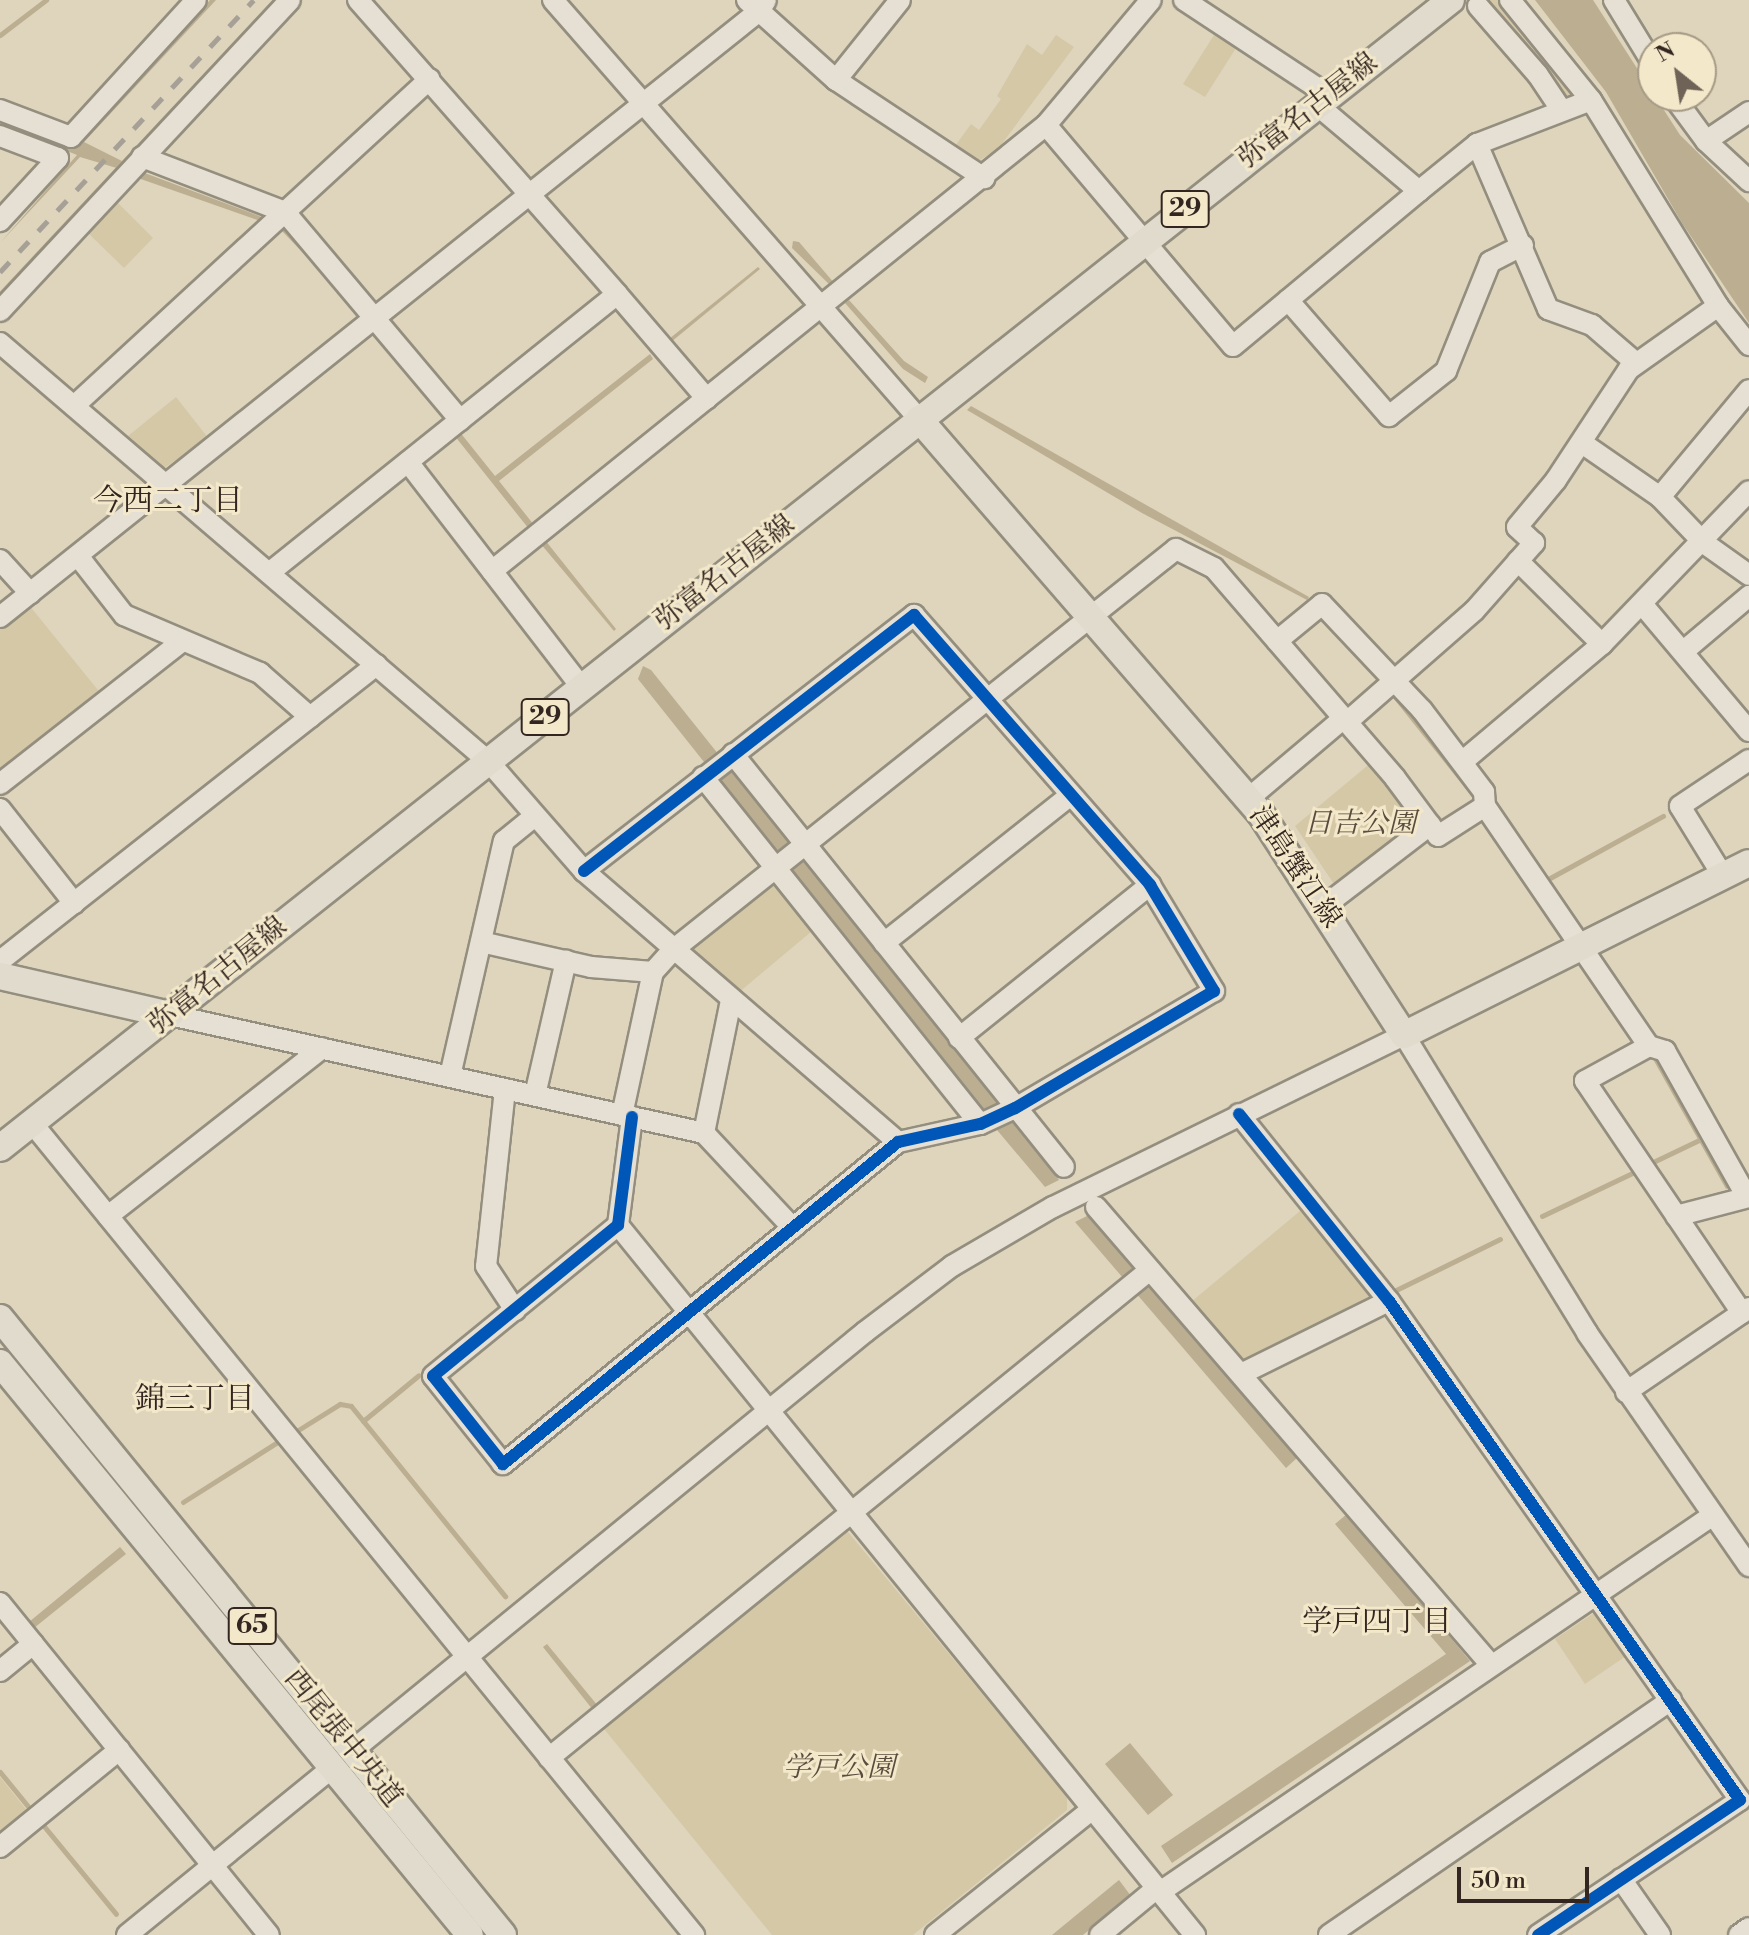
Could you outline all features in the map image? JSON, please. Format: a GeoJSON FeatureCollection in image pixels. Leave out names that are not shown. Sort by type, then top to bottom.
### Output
{"type":"FeatureCollection","features":[{"type":"Feature","properties":{"kind":"main road","name":"弥富名古屋線"},"geometry":{"type":"LineString","coordinates":[[0,1148],[1322,99],[1451,0]]}},
{"type":"Feature","properties":{"kind":"main road","name":"津島蟹江線"},"geometry":{"type":"LineString","coordinates":[[919,419],[1095,617],[1248,799],[1323,907],[1404,1035]]}},
{"type":"Feature","properties":{"kind":"main road"},"geometry":{"type":"LineString","coordinates":[[1404,1035],[1581,946],[1741,871]]}},
{"type":"Feature","properties":{"kind":"main road"},"geometry":{"type":"LineString","coordinates":[[0,976],[170,1015]]}},
{"type":"Feature","properties":{"kind":"main road","name":"西尾張中央道"},"geometry":{"type":"LineString","coordinates":[[0,1318],[343,1759],[470,1935]]}},
{"type":"Feature","properties":{"kind":"main road","name":"西尾張中央道"},"geometry":{"type":"LineString","coordinates":[[0,1363],[343,1759],[503,1935]]}},
{"type":"Feature","properties":{"kind":"street"},"geometry":{"type":"LineString","coordinates":[[0,110],[71,137],[196,0]]}},
{"type":"Feature","properties":{"kind":"street"},"geometry":{"type":"LineString","coordinates":[[0,311],[290,0]]}},
{"type":"Feature","properties":{"kind":"street"},"geometry":{"type":"LineString","coordinates":[[358,0],[707,399]]}},
{"type":"Feature","properties":{"kind":"street"},"geometry":{"type":"LineString","coordinates":[[553,0],[919,419]]}},
{"type":"Feature","properties":{"kind":"street"},"geometry":{"type":"LineString","coordinates":[[836,80],[900,0]]}},
{"type":"Feature","properties":{"kind":"street"},"geometry":{"type":"LineString","coordinates":[[492,571],[822,309],[1046,125],[1151,0]]}},
{"type":"Feature","properties":{"kind":"street"},"geometry":{"type":"LineString","coordinates":[[1184,0],[1322,99],[1419,191]]}},
{"type":"Feature","properties":{"kind":"street"},"geometry":{"type":"LineString","coordinates":[[1210,17],[1223,0]]}},
{"type":"Feature","properties":{"kind":"street"},"geometry":{"type":"LineString","coordinates":[[1510,0],[1591,100],[1718,306],[1749,345]]}},
{"type":"Feature","properties":{"kind":"street"},"geometry":{"type":"LineString","coordinates":[[1614,0],[1637,38]]}},
{"type":"Feature","properties":{"kind":"street"},"geometry":{"type":"LineString","coordinates":[[0,617],[642,103],[757,4],[836,80],[984,178]]}},
{"type":"Feature","properties":{"kind":"street"},"geometry":{"type":"LineString","coordinates":[[1478,6],[1538,75],[1562,111]]}},
{"type":"Feature","properties":{"kind":"street"},"geometry":{"type":"LineString","coordinates":[[74,406],[429,79]]}},
{"type":"Feature","properties":{"kind":"street"},"geometry":{"type":"LineString","coordinates":[[1046,125],[1233,346],[1477,144],[1591,100]]}},
{"type":"Feature","properties":{"kind":"street"},"geometry":{"type":"LineString","coordinates":[[1685,112],[1706,141],[1749,181]]}},
{"type":"Feature","properties":{"kind":"street"},"geometry":{"type":"LineString","coordinates":[[1706,141],[1749,112]]}},
{"type":"Feature","properties":{"kind":"street"},"geometry":{"type":"LineString","coordinates":[[0,136],[58,158],[0,221]]}},
{"type":"Feature","properties":{"kind":"street"},"geometry":{"type":"LineString","coordinates":[[1477,144],[1548,309],[1592,325],[1636,363]]}},
{"type":"Feature","properties":{"kind":"street"},"geometry":{"type":"LineString","coordinates":[[142,157],[285,212],[375,315],[460,420]]}},
{"type":"Feature","properties":{"kind":"street"},"geometry":{"type":"LineString","coordinates":[[1288,300],[1389,416],[1446,371],[1490,262],[1523,245]]}},
{"type":"Feature","properties":{"kind":"street"},"geometry":{"type":"LineString","coordinates":[[269,573],[617,294]]}},
{"type":"Feature","properties":{"kind":"street"},"geometry":{"type":"LineString","coordinates":[[1248,799],[1396,682],[1474,611],[1534,543],[1517,527],[1582,443],[1636,363],[1718,306]]}},
{"type":"Feature","properties":{"kind":"street"},"geometry":{"type":"LineString","coordinates":[[0,343],[489,762],[584,871],[898,1142]]}},
{"type":"Feature","properties":{"kind":"street"},"geometry":{"type":"LineString","coordinates":[[1660,497],[1749,390]]}},
{"type":"Feature","properties":{"kind":"street"},"geometry":{"type":"LineString","coordinates":[[1582,443],[1660,497],[1704,543],[1749,575]]}},
{"type":"Feature","properties":{"kind":"street"},"geometry":{"type":"LineString","coordinates":[[408,462],[581,687]]}},
{"type":"Feature","properties":{"kind":"street"},"geometry":{"type":"LineString","coordinates":[[1462,762],[1602,644],[1704,543],[1749,491]]}},
{"type":"Feature","properties":{"kind":"street"},"geometry":{"type":"LineString","coordinates":[[1195,1935],[618,1225],[627,1116],[653,972],[674,949],[990,702],[1176,549],[1214,568],[1346,720],[1438,836],[1485,806]]}},
{"type":"Feature","properties":{"kind":"street"},"geometry":{"type":"LineString","coordinates":[[78,556],[124,615],[181,642],[260,673],[310,717]]}},
{"type":"Feature","properties":{"kind":"street"},"geometry":{"type":"LineString","coordinates":[[0,560],[30,593]]}},
{"type":"Feature","properties":{"kind":"street"},"geometry":{"type":"LineString","coordinates":[[1518,561],[1602,644]]}},
{"type":"Feature","properties":{"kind":"street"},"geometry":{"type":"LineString","coordinates":[[1685,650],[1749,596]]}},
{"type":"Feature","properties":{"kind":"street"},"geometry":{"type":"LineString","coordinates":[[1277,641],[1322,604],[1396,682],[1484,792],[1485,806],[1649,1046],[1665,1051],[1748,1197],[1676,1216]]}},
{"type":"Feature","properties":{"kind":"street"},"geometry":{"type":"LineString","coordinates":[[1642,604],[1685,650],[1749,731]]}},
{"type":"Feature","properties":{"kind":"street"},"geometry":{"type":"LineString","coordinates":[[584,871],[914,615],[1150,885],[1214,991],[1011,1110],[983,1123],[898,1142],[503,1464],[433,1376],[618,1225]]}},
{"type":"Feature","properties":{"kind":"street"},"geometry":{"type":"LineString","coordinates":[[0,784],[181,642]]}},
{"type":"Feature","properties":{"kind":"street"},"geometry":{"type":"LineString","coordinates":[[0,961],[376,665]]}},
{"type":"Feature","properties":{"kind":"street"},"geometry":{"type":"LineString","coordinates":[[729,757],[790,857],[983,1123]]}},
{"type":"Feature","properties":{"kind":"street"},"geometry":{"type":"LineString","coordinates":[[1741,871],[1680,806],[1749,760]]}},
{"type":"Feature","properties":{"kind":"street"},"geometry":{"type":"LineString","coordinates":[[705,775],[884,943],[1011,1110],[1064,1167]]}},
{"type":"Feature","properties":{"kind":"street"},"geometry":{"type":"LineString","coordinates":[[884,943],[1071,795]]}},
{"type":"Feature","properties":{"kind":"street"},"geometry":{"type":"LineString","coordinates":[[0,809],[74,903]]}},
{"type":"Feature","properties":{"kind":"street"},"geometry":{"type":"LineString","coordinates":[[450,1076],[504,841],[535,816]]}},
{"type":"Feature","properties":{"kind":"street"},"geometry":{"type":"LineString","coordinates":[[1323,907],[1430,825]]}},
{"type":"Feature","properties":{"kind":"street"},"geometry":{"type":"LineString","coordinates":[[959,1038],[1150,885]]}},
{"type":"Feature","properties":{"kind":"street"},"geometry":{"type":"LineString","coordinates":[[481,942],[566,961],[653,972]]}},
{"type":"Feature","properties":{"kind":"street"},"geometry":{"type":"LineString","coordinates":[[535,1095],[566,961]]}},
{"type":"Feature","properties":{"kind":"street"},"geometry":{"type":"LineString","coordinates":[[704,1133],[731,1000]]}},
{"type":"Feature","properties":{"kind":"street"},"geometry":{"type":"LineString","coordinates":[[170,1015],[704,1133],[793,1228]]}},
{"type":"Feature","properties":{"kind":"street"},"geometry":{"type":"LineString","coordinates":[[127,1935],[466,1656],[952,1266],[1053,1207],[1404,1035],[1626,1392],[1749,1566]]}},
{"type":"Feature","properties":{"kind":"street"},"geometry":{"type":"LineString","coordinates":[[1626,1392],[1746,1311],[1676,1216],[1585,1081],[1649,1046]]}},
{"type":"Feature","properties":{"kind":"street"},"geometry":{"type":"LineString","coordinates":[[108,1216],[322,1048]]}},
{"type":"Feature","properties":{"kind":"street"},"geometry":{"type":"LineString","coordinates":[[505,1089],[486,1266],[515,1310]]}},
{"type":"Feature","properties":{"kind":"street"},"geometry":{"type":"LineString","coordinates":[[1239,1114],[1389,1301],[1598,1593],[1740,1800],[1538,1935]]}},
{"type":"Feature","properties":{"kind":"street"},"geometry":{"type":"LineString","coordinates":[[32,1123],[694,1935]]}},
{"type":"Feature","properties":{"kind":"street"},"geometry":{"type":"LineString","coordinates":[[1096,1207],[1141,1278],[1241,1374],[1491,1665]]}},
{"type":"Feature","properties":{"kind":"street"},"geometry":{"type":"LineString","coordinates":[[549,1758],[1141,1278]]}},
{"type":"Feature","properties":{"kind":"street"},"geometry":{"type":"LineString","coordinates":[[1241,1374],[1389,1301]]}},
{"type":"Feature","properties":{"kind":"street"},"geometry":{"type":"LineString","coordinates":[[1100,1935],[1159,1890],[1713,1515]]}},
{"type":"Feature","properties":{"kind":"street"},"geometry":{"type":"LineString","coordinates":[[0,1603],[7,1625],[33,1644],[269,1935]]}},
{"type":"Feature","properties":{"kind":"street"},"geometry":{"type":"LineString","coordinates":[[0,1671],[33,1644]]}},
{"type":"Feature","properties":{"kind":"street"},"geometry":{"type":"LineString","coordinates":[[1329,1935],[1671,1700]]}},
{"type":"Feature","properties":{"kind":"street"},"geometry":{"type":"LineString","coordinates":[[0,1847],[119,1750]]}},
{"type":"Feature","properties":{"kind":"street"},"geometry":{"type":"LineString","coordinates":[[935,1935],[1092,1809]]}},
{"type":"Feature","properties":{"kind":"street"},"geometry":{"type":"LineString","coordinates":[[1621,1879],[1660,1935]]}},
{"type":"Feature","properties":{"kind":"street"},"geometry":{"type":"LineString","coordinates":[[1739,1935],[1749,1928]]}},
{"type":"Feature","properties":{"kind":"green space"},"geometry":{"type":"Polygon","coordinates":[[[1486,0],[1499,0],[1531,31],[1574,97],[1563,103],[1486,0]]]}},
{"type":"Feature","properties":{"kind":"green space"},"geometry":{"type":"Polygon","coordinates":[[[1056,35],[1074,47],[998,149],[975,163],[955,146],[971,124],[979,130],[1001,99],[997,96],[1027,44],[1042,55],[1056,35]]]}},
{"type":"Feature","properties":{"kind":"green space"},"geometry":{"type":"Polygon","coordinates":[[[1214,35],[1236,48],[1205,97],[1183,84],[1214,35]]]}},
{"type":"Feature","properties":{"kind":"green space"},"geometry":{"type":"Polygon","coordinates":[[[114,199],[153,238],[124,268],[85,230],[114,199]]]}},
{"type":"Feature","properties":{"kind":"green space"},"geometry":{"type":"Polygon","coordinates":[[[176,397],[209,439],[164,468],[128,436],[176,397]]]}},
{"type":"Feature","properties":{"kind":"green space"},"geometry":{"type":"Polygon","coordinates":[[[29,605],[102,695],[0,776],[0,628],[29,605]]]}},
{"type":"Feature","properties":{"kind":"green space","name":"日吉公園"},"geometry":{"type":"Polygon","coordinates":[[[1373,761],[1421,827],[1338,890],[1295,826],[1373,761]]]}},
{"type":"Feature","properties":{"kind":"green space"},"geometry":{"type":"Polygon","coordinates":[[[770,885],[778,887],[812,931],[737,994],[691,956],[692,948],[770,885]]]}},
{"type":"Feature","properties":{"kind":"green space"},"geometry":{"type":"Polygon","coordinates":[[[1306,1206],[1376,1296],[1242,1362],[1191,1302],[1306,1206]]]}},
{"type":"Feature","properties":{"kind":"green space","name":"学戸公園"},"geometry":{"type":"Polygon","coordinates":[[[836,1532],[848,1532],[1067,1796],[1067,1810],[913,1935],[772,1935],[600,1724],[836,1532]]]}},
{"type":"Feature","properties":{"kind":"green space"},"geometry":{"type":"Polygon","coordinates":[[[1594,1613],[1602,1614],[1629,1654],[1585,1684],[1555,1639],[1594,1613]]]}},
{"type":"Feature","properties":{"kind":"green space"},"geometry":{"type":"Polygon","coordinates":[[[0,1777],[29,1813],[0,1837],[0,1777]]]}},
{"type":"Feature","properties":{"kind":"shaded area"},"geometry":{"type":"Polygon","coordinates":[[[210,0],[216,0],[84,142],[126,163],[120,169],[80,157],[0,243],[77,155],[0,124],[0,117],[75,145],[210,0]]]}},
{"type":"Feature","properties":{"kind":"shaded area"},"geometry":{"type":"Polygon","coordinates":[[[1535,0],[1593,0],[1637,68],[1637,112],[1665,112],[1680,135],[1749,203],[1749,323],[1682,223],[1606,92],[1535,0]]]}},
{"type":"Feature","properties":{"kind":"shaded area"},"geometry":{"type":"Polygon","coordinates":[[[142,172],[267,219],[263,222],[138,178],[142,172]]]}},
{"type":"Feature","properties":{"kind":"shaded area"},"geometry":{"type":"Polygon","coordinates":[[[283,226],[363,315],[280,229],[283,226]]]}},
{"type":"Feature","properties":{"kind":"shaded area"},"geometry":{"type":"Polygon","coordinates":[[[793,241],[799,242],[835,284],[832,287],[792,248],[793,241]]]}},
{"type":"Feature","properties":{"kind":"shaded area"},"geometry":{"type":"Polygon","coordinates":[[[758,267],[760,269],[671,342],[669,339],[758,267]]]}},
{"type":"Feature","properties":{"kind":"shaded area"},"geometry":{"type":"Polygon","coordinates":[[[849,300],[904,361],[928,377],[925,383],[903,369],[845,303],[849,300]]]}},
{"type":"Feature","properties":{"kind":"shaded area"},"geometry":{"type":"Polygon","coordinates":[[[650,354],[653,359],[499,481],[534,525],[529,529],[454,435],[459,431],[495,476],[650,354]]]}},
{"type":"Feature","properties":{"kind":"shaded area"},"geometry":{"type":"Polygon","coordinates":[[[971,406],[1309,597],[1307,600],[1142,513],[967,410],[971,406]]]}},
{"type":"Feature","properties":{"kind":"shaded area"},"geometry":{"type":"Polygon","coordinates":[[[545,540],[616,629],[614,631],[540,543],[545,540]]]}},
{"type":"Feature","properties":{"kind":"shaded area"},"geometry":{"type":"Polygon","coordinates":[[[643,666],[651,670],[1059,1180],[1045,1187],[992,1124],[638,679],[643,666]]]}},
{"type":"Feature","properties":{"kind":"shaded area"},"geometry":{"type":"Polygon","coordinates":[[[1393,691],[1476,795],[1473,798],[1390,694],[1393,691]]]}},
{"type":"Feature","properties":{"kind":"shaded area"},"geometry":{"type":"Polygon","coordinates":[[[1659,1058],[1731,1187],[1726,1189],[1654,1061],[1659,1058]]]}},
{"type":"Feature","properties":{"kind":"shaded area"},"geometry":{"type":"Polygon","coordinates":[[[1089,1215],[1298,1457],[1286,1468],[1075,1222],[1089,1215]]]}},
{"type":"Feature","properties":{"kind":"shaded area"},"geometry":{"type":"Polygon","coordinates":[[[1347,1514],[1470,1661],[1172,1863],[1161,1846],[1446,1654],[1335,1524],[1347,1514]]]}},
{"type":"Feature","properties":{"kind":"shaded area"},"geometry":{"type":"Polygon","coordinates":[[[120,1547],[126,1554],[34,1628],[29,1622],[120,1547]]]}},
{"type":"Feature","properties":{"kind":"shaded area"},"geometry":{"type":"Polygon","coordinates":[[[547,1644],[598,1706],[593,1710],[543,1647],[547,1644]]]}},
{"type":"Feature","properties":{"kind":"shaded area"},"geometry":{"type":"Polygon","coordinates":[[[1130,1743],[1173,1795],[1148,1815],[1105,1764],[1130,1743]]]}},
{"type":"Feature","properties":{"kind":"shaded area"},"geometry":{"type":"Polygon","coordinates":[[[1119,1880],[1131,1896],[1083,1935],[1052,1935],[1119,1880]]]}},
{"type":"Feature","properties":{"kind":"waterway"},"geometry":{"type":"LineString","coordinates":[[0,35],[46,0]]}},
{"type":"Feature","properties":{"kind":"waterway"},"geometry":{"type":"LineString","coordinates":[[0,294],[275,0]]}},
{"type":"Feature","properties":{"kind":"waterway"},"geometry":{"type":"LineString","coordinates":[[1550,878],[1663,816]]}},
{"type":"Feature","properties":{"kind":"waterway"},"geometry":{"type":"LineString","coordinates":[[1651,1163],[1701,1139]]}},
{"type":"Feature","properties":{"kind":"waterway"},"geometry":{"type":"LineString","coordinates":[[1542,1216],[1632,1173]]}},
{"type":"Feature","properties":{"kind":"waterway"},"geometry":{"type":"LineString","coordinates":[[1394,1291],[1500,1239]]}},
{"type":"Feature","properties":{"kind":"waterway"},"geometry":{"type":"LineString","coordinates":[[363,1421],[419,1375]]}},
{"type":"Feature","properties":{"kind":"waterway"},"geometry":{"type":"LineString","coordinates":[[295,1432],[340,1404],[351,1406],[505,1596]]}},
{"type":"Feature","properties":{"kind":"waterway"},"geometry":{"type":"LineString","coordinates":[[183,1502],[279,1441]]}},
{"type":"Feature","properties":{"kind":"waterway"},"geometry":{"type":"LineString","coordinates":[[0,1772],[31,1810]]}},
{"type":"Feature","properties":{"kind":"waterway"},"geometry":{"type":"LineString","coordinates":[[43,1825],[116,1914]]}},
{"type":"Feature","properties":{"kind":"railway"},"geometry":{"type":"LineString","coordinates":[[0,272],[254,0]]}},
{"type":"Feature","properties":{"kind":"cycle path"},"geometry":{"type":"LineString","coordinates":[[584,871],[914,615],[1150,885],[1214,991],[1015,1108],[980,1124],[898,1142],[503,1464],[433,1376],[618,1225],[632,1117]]}},
{"type":"Feature","properties":{"kind":"cycle path"},"geometry":{"type":"LineString","coordinates":[[1239,1114],[1389,1301],[1740,1800],[1538,1935]]}},
{"type":"Feature","properties":{"kind":"district","name":"今西二丁目"},"geometry":{"type":"Point","coordinates":[168,501]}},
{"type":"Feature","properties":{"kind":"district","name":"錦三丁目"},"geometry":{"type":"Point","coordinates":[195,1399]}},
{"type":"Feature","properties":{"kind":"district","name":"学戸四丁目"},"geometry":{"type":"Point","coordinates":[1377,1622]}}]}
